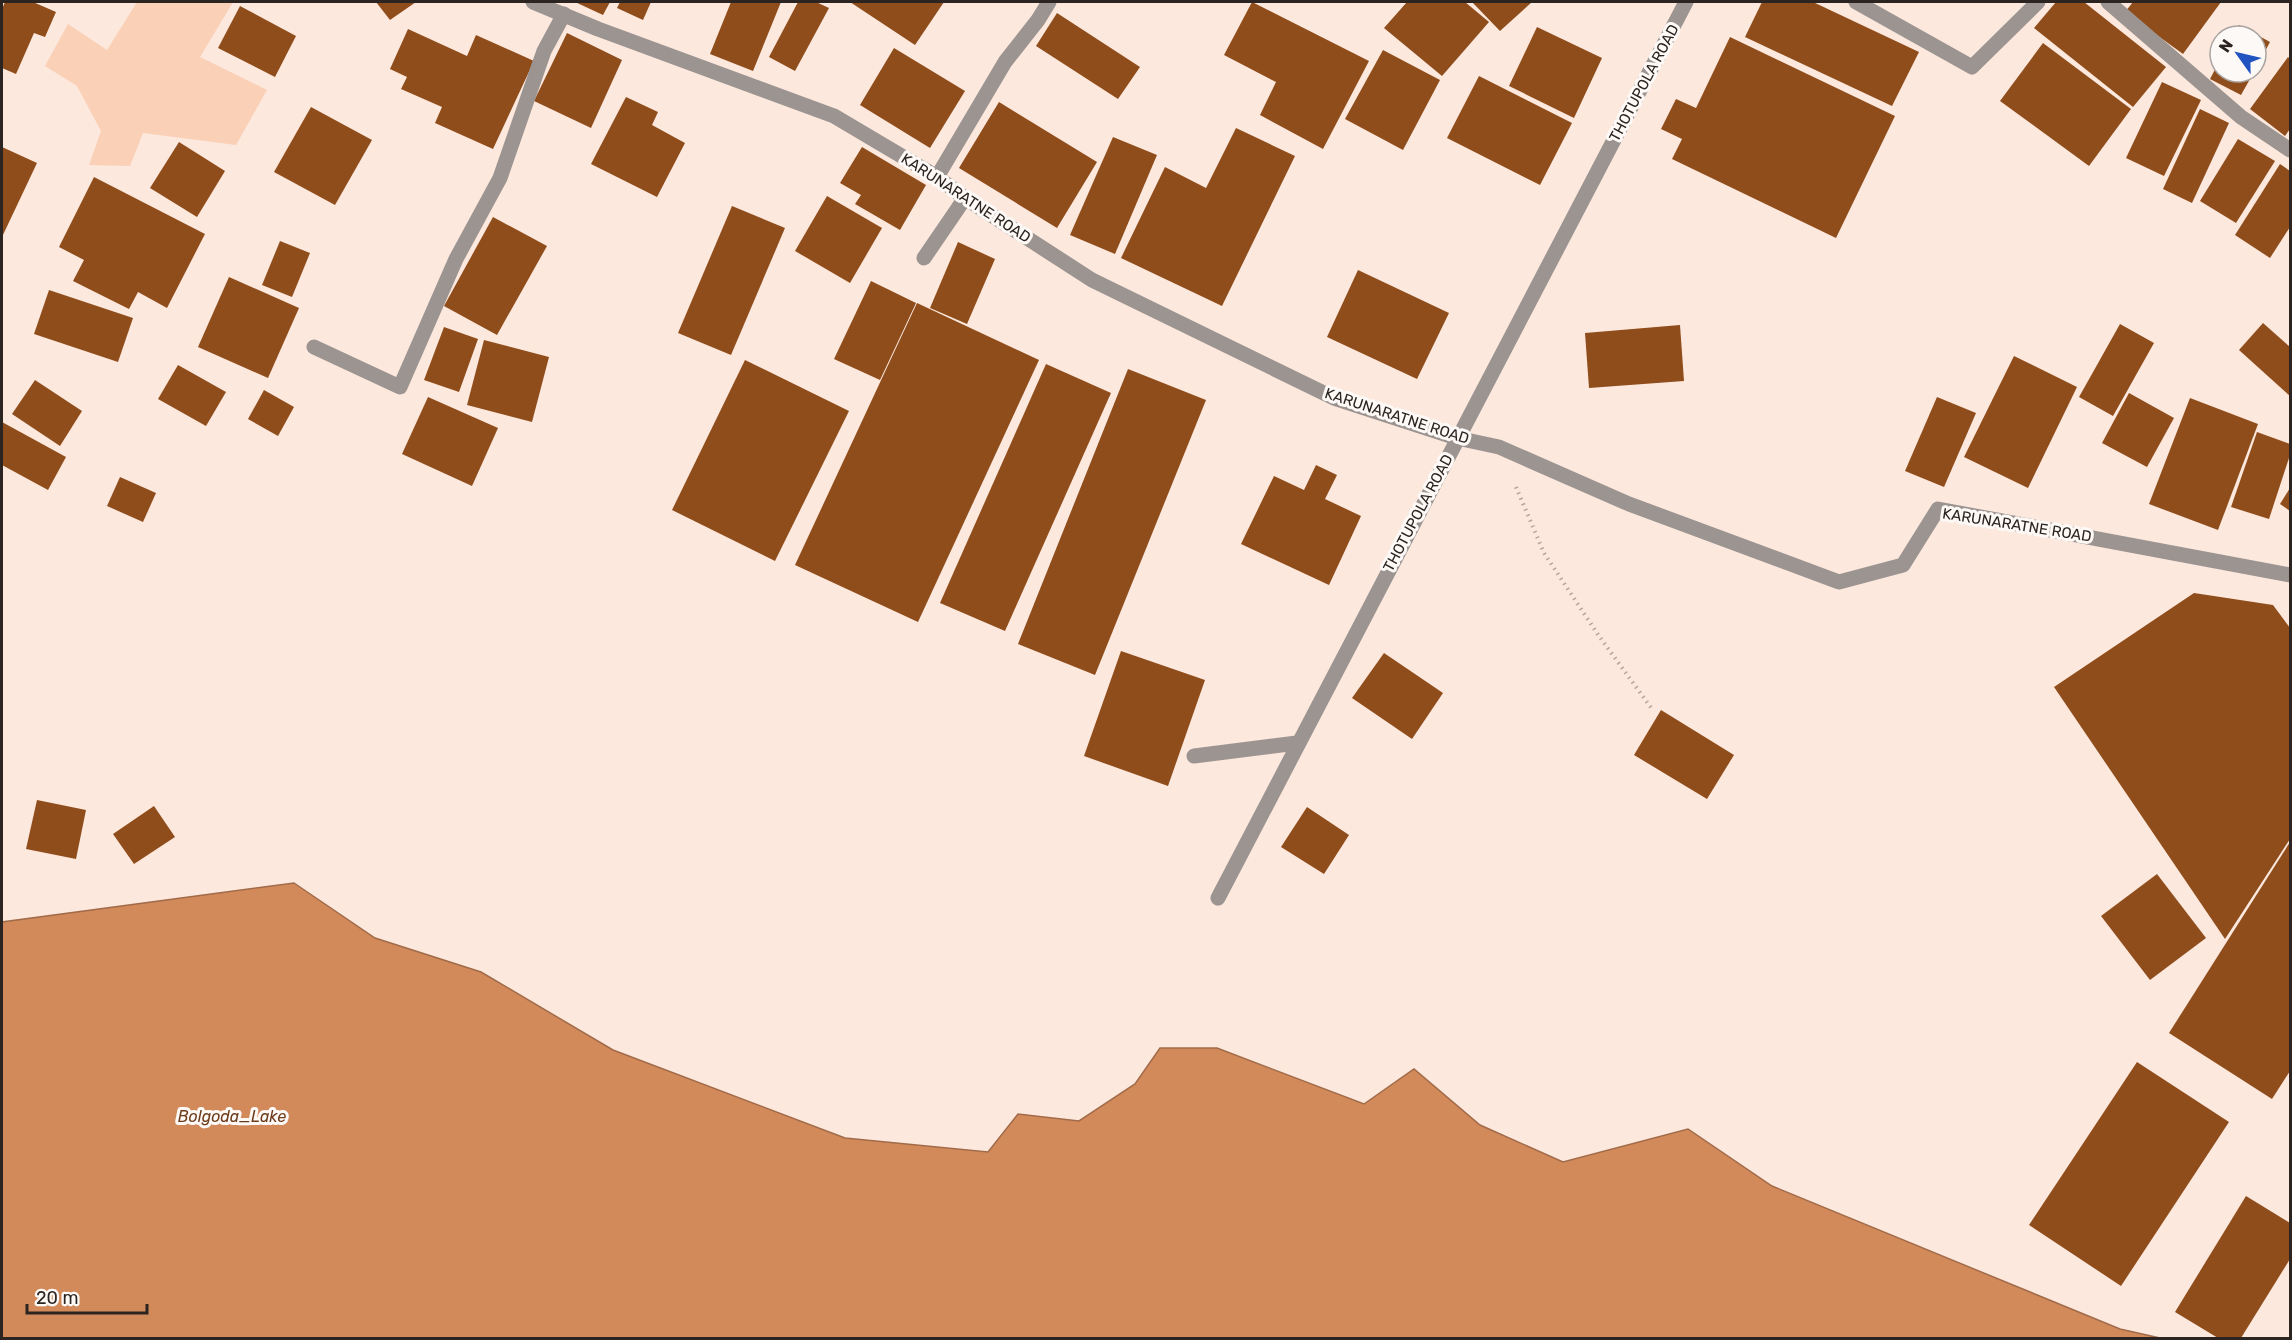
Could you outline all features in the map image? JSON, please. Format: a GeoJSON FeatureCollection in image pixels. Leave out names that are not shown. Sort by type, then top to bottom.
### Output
{"type":"FeatureCollection","features":[{"type":"Feature","properties":{"kind":"street","name":"KARUNARATNE ROAD"},"geometry":{"type":"LineString","coordinates":[[533,2],[834,116],[937,177],[965,198],[1092,280],[1334,398],[1457,438],[1499,447],[1629,504],[1839,582],[1903,565],[1938,509],[2290,575]]}},
{"type":"Feature","properties":{"kind":"street"},"geometry":{"type":"LineString","coordinates":[[937,177],[1005,62],[1049,2]]}},
{"type":"Feature","properties":{"kind":"street","name":"THOTUPOLA ROAD"},"geometry":{"type":"LineString","coordinates":[[1218,898],[1686,2]]}},
{"type":"Feature","properties":{"kind":"street"},"geometry":{"type":"LineString","coordinates":[[1856,2],[1972,67],[2038,2]]}},
{"type":"Feature","properties":{"kind":"street"},"geometry":{"type":"LineString","coordinates":[[2108,2],[2241,117],[2290,150]]}},
{"type":"Feature","properties":{"kind":"street"},"geometry":{"type":"LineString","coordinates":[[314,347],[400,387],[456,259],[500,178],[544,51],[564,14]]}},
{"type":"Feature","properties":{"kind":"street"},"geometry":{"type":"LineString","coordinates":[[924,258],[965,198]]}},
{"type":"Feature","properties":{"kind":"street"},"geometry":{"type":"LineString","coordinates":[[1194,756],[1298,743]]}},
{"type":"Feature","properties":{"kind":"path"},"geometry":{"type":"LineString","coordinates":[[1499,447],[1544,553],[1599,636],[1652,709]]}},
{"type":"Feature","properties":{"kind":"shaded area"},"geometry":{"type":"Polygon","coordinates":[[[137,2],[233,2],[200,57],[267,90],[236,145],[143,133],[130,166],[89,165],[101,131],[77,86],[45,66],[68,24],[107,50],[137,2]]]}},
{"type":"Feature","properties":{"kind":"water","name":"Bolgoda_Lake"},"geometry":{"type":"Polygon","coordinates":[[[294,883],[375,938],[481,972],[613,1050],[845,1138],[988,1152],[1018,1114],[1079,1121],[1135,1084],[1160,1048],[1217,1048],[1364,1104],[1414,1069],[1480,1125],[1563,1162],[1688,1129],[1772,1186],[2120,1329],[2160,1338],[2,1338],[2,922],[294,883]]]}},
{"type":"Feature","properties":{"kind":"building"},"geometry":{"type":"Polygon","coordinates":[[[5,2],[33,2],[56,12],[45,37],[34,33],[16,74],[2,68],[2,9],[5,2]]]}},
{"type":"Feature","properties":{"kind":"building"},"geometry":{"type":"Polygon","coordinates":[[[376,2],[416,2],[390,20],[376,2]]]}},
{"type":"Feature","properties":{"kind":"building"},"geometry":{"type":"Polygon","coordinates":[[[575,2],[610,2],[603,15],[575,2]]]}},
{"type":"Feature","properties":{"kind":"building"},"geometry":{"type":"Polygon","coordinates":[[[620,2],[651,2],[643,20],[617,8],[620,2]]]}},
{"type":"Feature","properties":{"kind":"building"},"geometry":{"type":"Polygon","coordinates":[[[731,2],[781,2],[753,71],[710,54],[731,2]]]}},
{"type":"Feature","properties":{"kind":"building"},"geometry":{"type":"Polygon","coordinates":[[[798,2],[816,2],[829,8],[795,71],[769,57],[798,2]]]}},
{"type":"Feature","properties":{"kind":"building"},"geometry":{"type":"Polygon","coordinates":[[[850,2],[944,2],[915,45],[850,2]]]}},
{"type":"Feature","properties":{"kind":"building"},"geometry":{"type":"Polygon","coordinates":[[[1252,2],[1369,61],[1323,149],[1260,115],[1276,82],[1224,55],[1252,2]]]}},
{"type":"Feature","properties":{"kind":"building"},"geometry":{"type":"Polygon","coordinates":[[[1407,2],[1465,2],[1489,22],[1442,76],[1384,28],[1407,2]]]}},
{"type":"Feature","properties":{"kind":"building"},"geometry":{"type":"Polygon","coordinates":[[[1472,2],[1532,2],[1500,31],[1472,2]]]}},
{"type":"Feature","properties":{"kind":"building"},"geometry":{"type":"Polygon","coordinates":[[[1762,2],[1813,2],[1919,52],[1892,106],[1745,37],[1762,2]]]}},
{"type":"Feature","properties":{"kind":"building"},"geometry":{"type":"Polygon","coordinates":[[[2056,2],[2084,2],[2166,67],[2133,107],[2034,28],[2056,2]]]}},
{"type":"Feature","properties":{"kind":"building"},"geometry":{"type":"Polygon","coordinates":[[[2133,2],[2221,2],[2183,54],[2125,12],[2133,2]]]}},
{"type":"Feature","properties":{"kind":"building"},"geometry":{"type":"Polygon","coordinates":[[[240,6],[296,36],[275,77],[218,48],[240,6]]]}},
{"type":"Feature","properties":{"kind":"building"},"geometry":{"type":"Polygon","coordinates":[[[1057,13],[1140,67],[1118,99],[1036,46],[1057,13]]]}},
{"type":"Feature","properties":{"kind":"building"},"geometry":{"type":"Polygon","coordinates":[[[1537,27],[1602,58],[1574,118],[1509,86],[1537,27]]]}},
{"type":"Feature","properties":{"kind":"building"},"geometry":{"type":"Polygon","coordinates":[[[408,29],[467,56],[476,35],[534,61],[493,149],[435,123],[442,107],[401,89],[407,77],[390,69],[408,29]]]}},
{"type":"Feature","properties":{"kind":"building"},"geometry":{"type":"Polygon","coordinates":[[[567,33],[622,60],[591,128],[534,101],[567,33]]]}},
{"type":"Feature","properties":{"kind":"building"},"geometry":{"type":"Polygon","coordinates":[[[1730,37],[1895,116],[1836,238],[1672,159],[1682,139],[1661,129],[1676,99],[1696,108],[1730,37]]]}},
{"type":"Feature","properties":{"kind":"building"},"geometry":{"type":"Polygon","coordinates":[[[2043,43],[2131,109],[2089,166],[2000,101],[2043,43]]]}},
{"type":"Feature","properties":{"kind":"building"},"geometry":{"type":"Polygon","coordinates":[[[894,48],[965,91],[930,148],[860,105],[894,48]]]}},
{"type":"Feature","properties":{"kind":"building"},"geometry":{"type":"Polygon","coordinates":[[[1383,50],[1440,80],[1403,150],[1345,119],[1383,50]]]}},
{"type":"Feature","properties":{"kind":"building"},"geometry":{"type":"Polygon","coordinates":[[[2288,57],[2290,59],[2290,129],[2285,136],[2250,109],[2288,57]]]}},
{"type":"Feature","properties":{"kind":"building"},"geometry":{"type":"Polygon","coordinates":[[[1479,76],[1572,123],[1540,185],[1447,138],[1479,76]]]}},
{"type":"Feature","properties":{"kind":"building"},"geometry":{"type":"Polygon","coordinates":[[[2162,82],[2201,100],[2164,176],[2126,158],[2162,82]]]}},
{"type":"Feature","properties":{"kind":"building"},"geometry":{"type":"Polygon","coordinates":[[[2220,84],[2247,84],[2241,95],[2220,84]]]}},
{"type":"Feature","properties":{"kind":"building"},"geometry":{"type":"Polygon","coordinates":[[[626,97],[658,112],[652,125],[685,143],[657,197],[591,164],[626,97]]]}},
{"type":"Feature","properties":{"kind":"building"},"geometry":{"type":"Polygon","coordinates":[[[999,102],[1097,162],[1057,228],[959,168],[999,102]]]}},
{"type":"Feature","properties":{"kind":"building"},"geometry":{"type":"Polygon","coordinates":[[[311,107],[372,140],[335,205],[274,172],[311,107]]]}},
{"type":"Feature","properties":{"kind":"building"},"geometry":{"type":"Polygon","coordinates":[[[2200,109],[2229,123],[2192,203],[2163,189],[2200,109]]]}},
{"type":"Feature","properties":{"kind":"building"},"geometry":{"type":"Polygon","coordinates":[[[1236,128],[1295,156],[1222,306],[1121,258],[1165,167],[1206,188],[1236,128]]]}},
{"type":"Feature","properties":{"kind":"building"},"geometry":{"type":"Polygon","coordinates":[[[1113,137],[1157,155],[1115,254],[1070,235],[1113,137]]]}},
{"type":"Feature","properties":{"kind":"building"},"geometry":{"type":"Polygon","coordinates":[[[2238,139],[2275,161],[2236,223],[2200,201],[2238,139]]]}},
{"type":"Feature","properties":{"kind":"building"},"geometry":{"type":"Polygon","coordinates":[[[179,142],[225,171],[197,217],[150,188],[179,142]]]}},
{"type":"Feature","properties":{"kind":"building"},"geometry":{"type":"Polygon","coordinates":[[[2,147],[37,163],[2,237],[2,147]]]}},
{"type":"Feature","properties":{"kind":"building"},"geometry":{"type":"Polygon","coordinates":[[[862,147],[926,185],[900,230],[855,204],[861,195],[840,183],[862,147]]]}},
{"type":"Feature","properties":{"kind":"building"},"geometry":{"type":"Polygon","coordinates":[[[2280,164],[2290,171],[2290,227],[2270,258],[2235,235],[2280,164]]]}},
{"type":"Feature","properties":{"kind":"building"},"geometry":{"type":"Polygon","coordinates":[[[94,177],[205,234],[167,308],[138,292],[129,309],[73,281],[84,260],[59,247],[94,177]]]}},
{"type":"Feature","properties":{"kind":"building"},"geometry":{"type":"Polygon","coordinates":[[[827,196],[882,228],[850,283],[795,251],[827,196]]]}},
{"type":"Feature","properties":{"kind":"building"},"geometry":{"type":"Polygon","coordinates":[[[732,206],[785,228],[731,355],[678,333],[732,206]]]}},
{"type":"Feature","properties":{"kind":"building"},"geometry":{"type":"Polygon","coordinates":[[[493,217],[547,246],[497,335],[444,306],[493,217]]]}},
{"type":"Feature","properties":{"kind":"building"},"geometry":{"type":"Polygon","coordinates":[[[280,241],[310,253],[292,297],[262,285],[280,241]]]}},
{"type":"Feature","properties":{"kind":"building"},"geometry":{"type":"Polygon","coordinates":[[[958,242],[995,259],[967,324],[930,308],[958,242]]]}},
{"type":"Feature","properties":{"kind":"building"},"geometry":{"type":"Polygon","coordinates":[[[1358,270],[1449,313],[1417,379],[1327,337],[1358,270]]]}},
{"type":"Feature","properties":{"kind":"building"},"geometry":{"type":"Polygon","coordinates":[[[229,277],[299,308],[268,378],[198,347],[229,277]]]}},
{"type":"Feature","properties":{"kind":"building"},"geometry":{"type":"Polygon","coordinates":[[[871,281],[916,303],[880,380],[834,359],[871,281]]]}},
{"type":"Feature","properties":{"kind":"building"},"geometry":{"type":"Polygon","coordinates":[[[49,290],[133,318],[118,362],[34,334],[49,290]]]}},
{"type":"Feature","properties":{"kind":"building"},"geometry":{"type":"Polygon","coordinates":[[[917,303],[1039,360],[918,622],[795,565],[917,303]]]}},
{"type":"Feature","properties":{"kind":"building"},"geometry":{"type":"Polygon","coordinates":[[[2263,323],[2290,347],[2290,396],[2239,350],[2263,323]]]}},
{"type":"Feature","properties":{"kind":"building"},"geometry":{"type":"Polygon","coordinates":[[[2120,324],[2154,343],[2113,416],[2079,397],[2120,324]]]}},
{"type":"Feature","properties":{"kind":"building"},"geometry":{"type":"Polygon","coordinates":[[[1680,325],[1684,381],[1589,388],[1585,333],[1680,325]]]}},
{"type":"Feature","properties":{"kind":"building"},"geometry":{"type":"Polygon","coordinates":[[[444,327],[478,339],[459,392],[424,380],[444,327]]]}},
{"type":"Feature","properties":{"kind":"building"},"geometry":{"type":"Polygon","coordinates":[[[484,340],[549,357],[532,422],[467,405],[484,340]]]}},
{"type":"Feature","properties":{"kind":"building"},"geometry":{"type":"Polygon","coordinates":[[[2014,356],[2077,387],[2028,488],[1964,457],[2014,356]]]}},
{"type":"Feature","properties":{"kind":"building"},"geometry":{"type":"Polygon","coordinates":[[[745,360],[849,411],[775,561],[672,510],[745,360]]]}},
{"type":"Feature","properties":{"kind":"building"},"geometry":{"type":"Polygon","coordinates":[[[1046,364],[1111,393],[1005,631],[940,603],[1046,364]]]}},
{"type":"Feature","properties":{"kind":"building"},"geometry":{"type":"Polygon","coordinates":[[[178,365],[226,392],[206,426],[158,399],[178,365]]]}},
{"type":"Feature","properties":{"kind":"building"},"geometry":{"type":"Polygon","coordinates":[[[1128,369],[1206,400],[1095,675],[1018,644],[1128,369]]]}},
{"type":"Feature","properties":{"kind":"building"},"geometry":{"type":"Polygon","coordinates":[[[35,380],[82,411],[60,446],[12,414],[35,380]]]}},
{"type":"Feature","properties":{"kind":"building"},"geometry":{"type":"Polygon","coordinates":[[[264,390],[294,407],[278,436],[248,419],[264,390]]]}},
{"type":"Feature","properties":{"kind":"building"},"geometry":{"type":"Polygon","coordinates":[[[2129,393],[2174,418],[2147,467],[2102,443],[2129,393]]]}},
{"type":"Feature","properties":{"kind":"building"},"geometry":{"type":"Polygon","coordinates":[[[428,397],[498,428],[472,486],[402,454],[428,397]]]}},
{"type":"Feature","properties":{"kind":"building"},"geometry":{"type":"Polygon","coordinates":[[[1937,397],[1976,413],[1944,487],[1905,471],[1937,397]]]}},
{"type":"Feature","properties":{"kind":"building"},"geometry":{"type":"Polygon","coordinates":[[[2190,398],[2258,424],[2218,530],[2149,504],[2190,398]]]}},
{"type":"Feature","properties":{"kind":"building"},"geometry":{"type":"Polygon","coordinates":[[[2,422],[66,457],[48,490],[2,465],[2,422]]]}},
{"type":"Feature","properties":{"kind":"building"},"geometry":{"type":"Polygon","coordinates":[[[2257,432],[2290,444],[2290,455],[2269,519],[2231,507],[2257,432]]]}},
{"type":"Feature","properties":{"kind":"building"},"geometry":{"type":"Polygon","coordinates":[[[1316,465],[1337,475],[1325,499],[1361,516],[1329,585],[1241,544],[1274,476],[1304,490],[1316,465]]]}},
{"type":"Feature","properties":{"kind":"building"},"geometry":{"type":"Polygon","coordinates":[[[120,477],[156,493],[143,522],[107,506],[120,477]]]}},
{"type":"Feature","properties":{"kind":"building"},"geometry":{"type":"Polygon","coordinates":[[[2290,488],[2290,511],[2280,504],[2290,488]]]}},
{"type":"Feature","properties":{"kind":"building"},"geometry":{"type":"Polygon","coordinates":[[[2194,593],[2273,605],[2290,628],[2290,839],[2225,939],[2054,687],[2194,593]]]}},
{"type":"Feature","properties":{"kind":"building"},"geometry":{"type":"Polygon","coordinates":[[[1121,651],[1205,680],[1168,786],[1084,756],[1121,651]]]}},
{"type":"Feature","properties":{"kind":"building"},"geometry":{"type":"Polygon","coordinates":[[[1384,653],[1443,693],[1412,739],[1352,698],[1384,653]]]}},
{"type":"Feature","properties":{"kind":"building"},"geometry":{"type":"Polygon","coordinates":[[[1661,710],[1734,755],[1707,799],[1634,755],[1661,710]]]}},
{"type":"Feature","properties":{"kind":"building"},"geometry":{"type":"Polygon","coordinates":[[[37,800],[86,810],[76,859],[26,849],[37,800]]]}},
{"type":"Feature","properties":{"kind":"building"},"geometry":{"type":"Polygon","coordinates":[[[154,806],[175,837],[134,864],[113,834],[154,806]]]}},
{"type":"Feature","properties":{"kind":"building"},"geometry":{"type":"Polygon","coordinates":[[[1307,807],[1349,835],[1324,874],[1281,847],[1307,807]]]}},
{"type":"Feature","properties":{"kind":"building"},"geometry":{"type":"Polygon","coordinates":[[[2290,842],[2290,1071],[2272,1099],[2169,1033],[2290,842]]]}},
{"type":"Feature","properties":{"kind":"building"},"geometry":{"type":"Polygon","coordinates":[[[2157,874],[2206,938],[2150,980],[2101,916],[2157,874]]]}},
{"type":"Feature","properties":{"kind":"building"},"geometry":{"type":"Polygon","coordinates":[[[2137,1062],[2229,1122],[2121,1286],[2029,1225],[2137,1062]]]}},
{"type":"Feature","properties":{"kind":"building"},"geometry":{"type":"Polygon","coordinates":[[[2246,1196],[2290,1223],[2290,1259],[2241,1338],[2218,1338],[2175,1312],[2246,1196]]]}}]}
